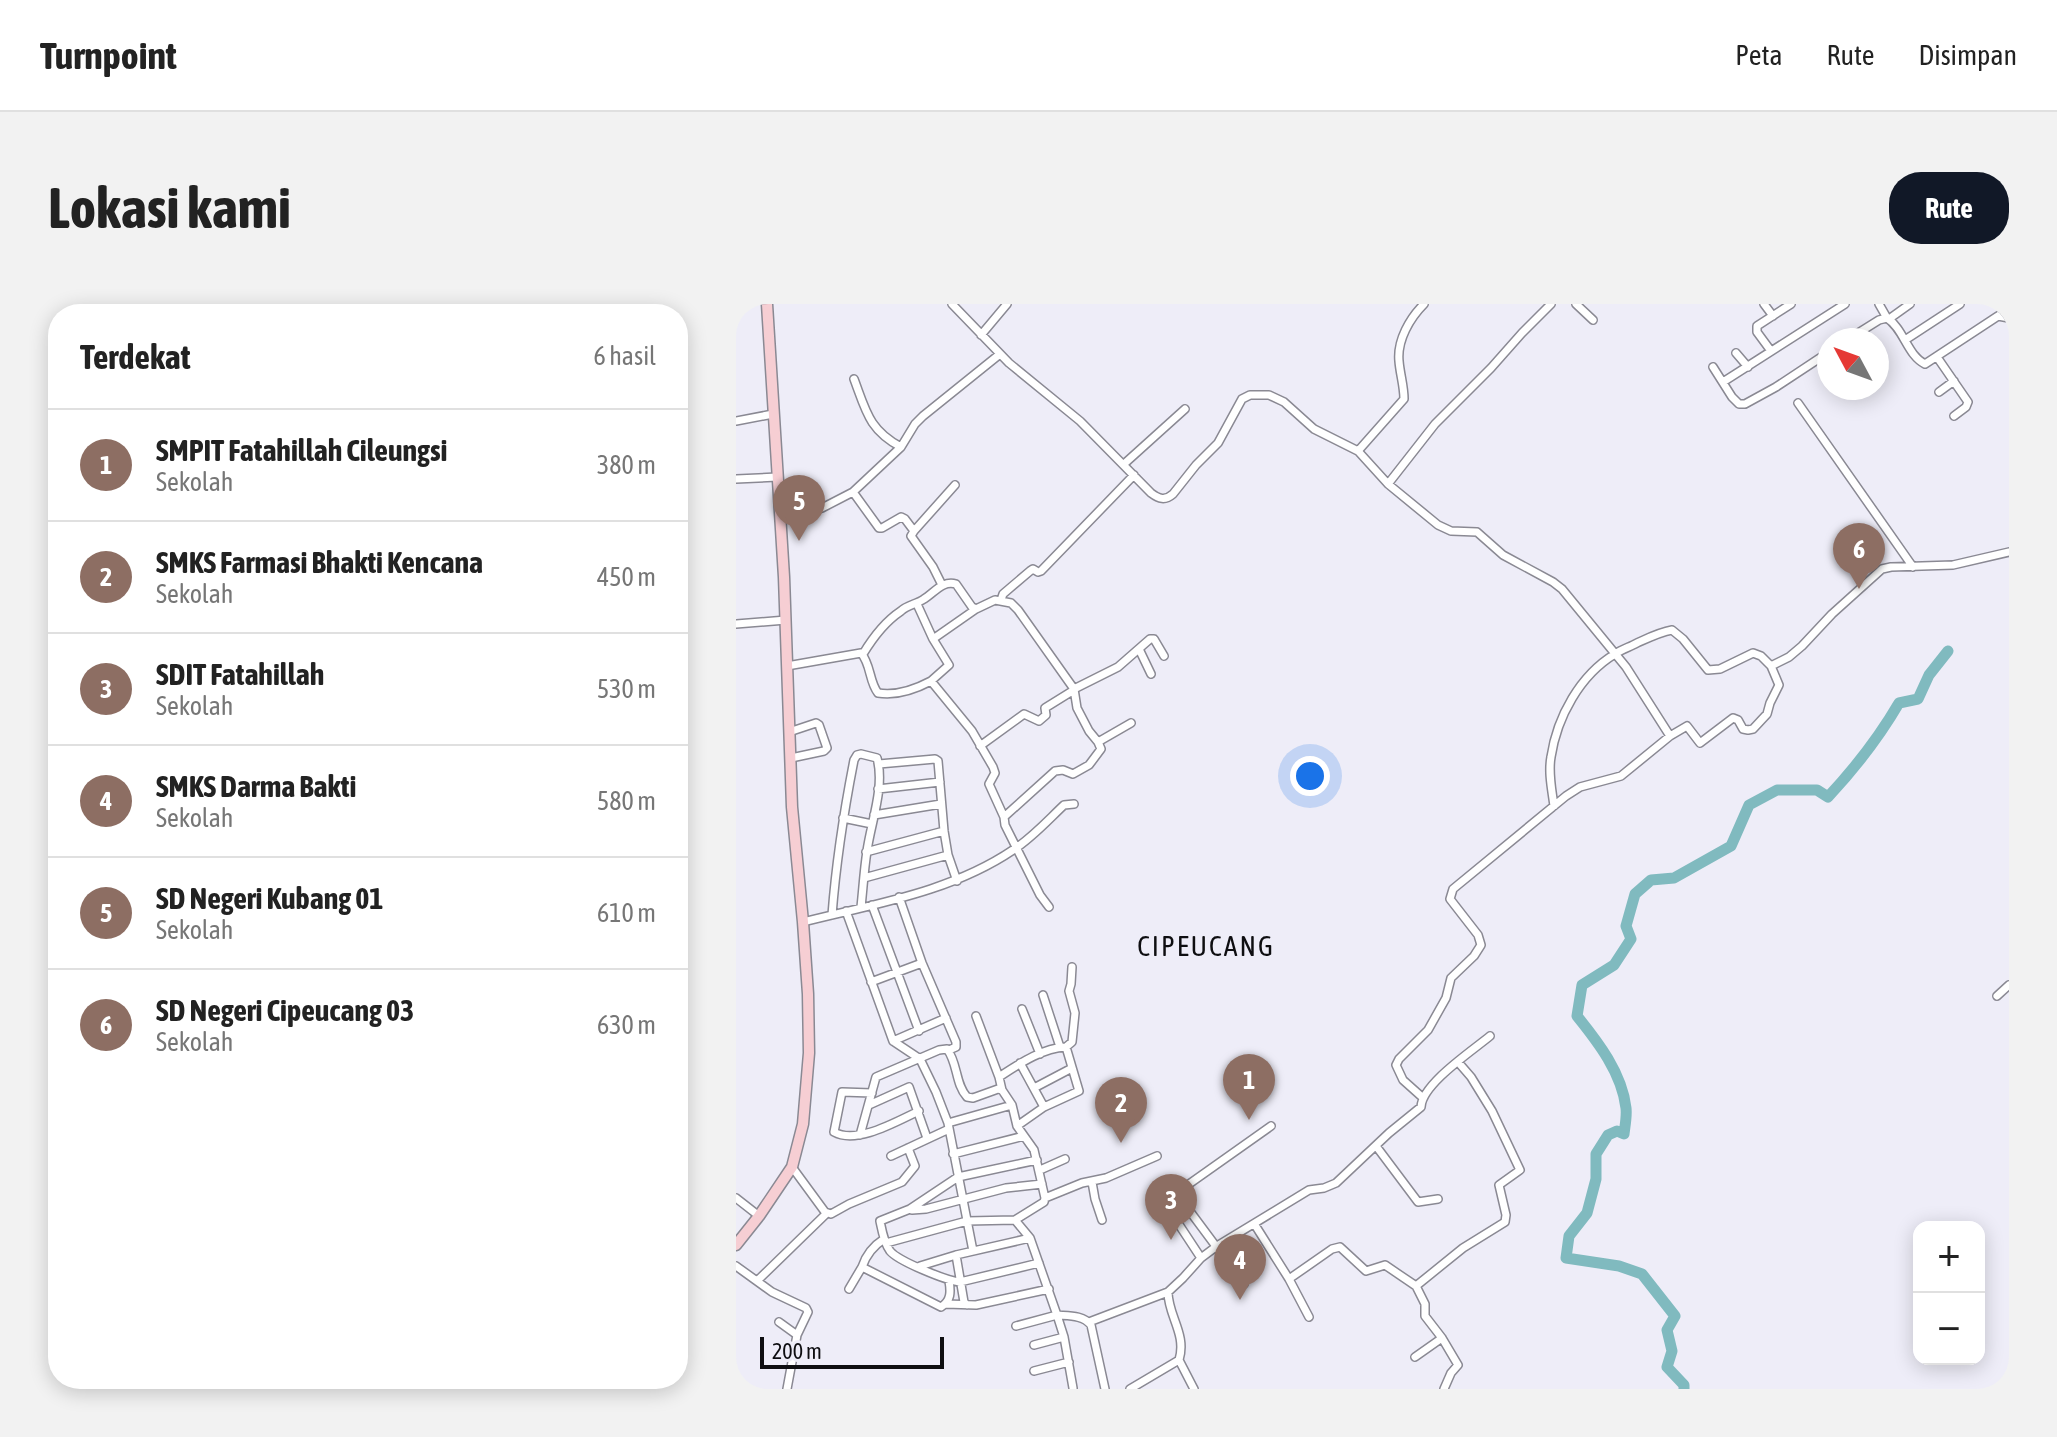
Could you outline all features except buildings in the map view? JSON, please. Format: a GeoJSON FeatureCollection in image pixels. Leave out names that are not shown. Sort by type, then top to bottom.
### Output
{"type":"FeatureCollection","features":[{"type":"Feature","properties":{"kind":"street"},"geometry":{"type":"LineString","coordinates":[[736,1245],[792,1167],[803,1124],[809,1053],[808,994],[792,807],[786,620],[767,304]]}},
{"type":"Feature","properties":{"kind":"street"},"geometry":{"type":"LineString","coordinates":[[952,304],[1000,354],[1080,421],[1151,493],[1160,498],[1169,498],[1218,443],[1239,402],[1255,394],[1275,396],[1314,429],[1358,451],[1388,484],[1438,525],[1451,531],[1477,532],[1503,555],[1558,585],[1615,653],[1670,736]]}},
{"type":"Feature","properties":{"kind":"street"},"geometry":{"type":"LineString","coordinates":[[981,335],[1007,304]]}},
{"type":"Feature","properties":{"kind":"street"},"geometry":{"type":"LineString","coordinates":[[1358,451],[1404,399],[1399,347],[1414,315],[1424,304]]}},
{"type":"Feature","properties":{"kind":"street"},"geometry":{"type":"LineString","coordinates":[[1388,484],[1435,424],[1551,304]]}},
{"type":"Feature","properties":{"kind":"street"},"geometry":{"type":"LineString","coordinates":[[1576,304],[1593,320]]}},
{"type":"Feature","properties":{"kind":"street"},"geometry":{"type":"LineString","coordinates":[[1764,304],[1773,316]]}},
{"type":"Feature","properties":{"kind":"street"},"geometry":{"type":"LineString","coordinates":[[1771,351],[1757,328],[1791,304]]}},
{"type":"Feature","properties":{"kind":"street"},"geometry":{"type":"LineString","coordinates":[[1723,382],[1845,304]]}},
{"type":"Feature","properties":{"kind":"street"},"geometry":{"type":"LineString","coordinates":[[1879,304],[1921,363],[1925,364],[2009,308]]}},
{"type":"Feature","properties":{"kind":"street"},"geometry":{"type":"LineString","coordinates":[[1866,328],[1910,304]]}},
{"type":"Feature","properties":{"kind":"street"},"geometry":{"type":"LineString","coordinates":[[1905,340],[1960,304]]}},
{"type":"Feature","properties":{"kind":"street"},"geometry":{"type":"LineString","coordinates":[[1998,316],[2009,318]]}},
{"type":"Feature","properties":{"kind":"street"},"geometry":{"type":"LineString","coordinates":[[1736,353],[1748,367]]}},
{"type":"Feature","properties":{"kind":"street"},"geometry":{"type":"LineString","coordinates":[[780,516],[822,508],[853,492],[901,447],[923,416],[1000,354]]}},
{"type":"Feature","properties":{"kind":"street"},"geometry":{"type":"LineString","coordinates":[[1937,357],[1968,404],[1954,416]]}},
{"type":"Feature","properties":{"kind":"street"},"geometry":{"type":"LineString","coordinates":[[1713,367],[1737,402],[1745,404],[1817,360]]}},
{"type":"Feature","properties":{"kind":"street"},"geometry":{"type":"LineString","coordinates":[[854,379],[866,415],[874,427],[901,447]]}},
{"type":"Feature","properties":{"kind":"street"},"geometry":{"type":"LineString","coordinates":[[1939,392],[1954,381]]}},
{"type":"Feature","properties":{"kind":"street"},"geometry":{"type":"LineString","coordinates":[[1798,403],[1913,567]]}},
{"type":"Feature","properties":{"kind":"street"},"geometry":{"type":"LineString","coordinates":[[1124,464],[1185,409]]}},
{"type":"Feature","properties":{"kind":"street"},"geometry":{"type":"LineString","coordinates":[[736,421],[773,414]]}},
{"type":"Feature","properties":{"kind":"street"},"geometry":{"type":"LineString","coordinates":[[1001,600],[1003,594],[1033,569],[1040,571],[1134,475]]}},
{"type":"Feature","properties":{"kind":"street"},"geometry":{"type":"LineString","coordinates":[[736,479],[777,477]]}},
{"type":"Feature","properties":{"kind":"street"},"geometry":{"type":"LineString","coordinates":[[942,585],[911,536],[955,485]]}},
{"type":"Feature","properties":{"kind":"street"},"geometry":{"type":"LineString","coordinates":[[853,492],[879,528],[901,517],[914,531]]}},
{"type":"Feature","properties":{"kind":"street"},"geometry":{"type":"LineString","coordinates":[[1771,666],[1794,653],[1878,572],[1891,567],[1953,565],[2009,552]]}},
{"type":"Feature","properties":{"kind":"street"},"geometry":{"type":"LineString","coordinates":[[863,654],[901,610],[917,604],[949,582],[956,584],[976,609]]}},
{"type":"Feature","properties":{"kind":"street"},"geometry":{"type":"LineString","coordinates":[[933,639],[990,601],[1011,603],[1025,618],[1074,689],[1077,708],[1101,749],[1089,765],[1073,774],[1055,771],[1004,817]]}},
{"type":"Feature","properties":{"kind":"street"},"geometry":{"type":"LineString","coordinates":[[863,654],[878,693],[899,693],[919,688],[949,665],[917,604]]}},
{"type":"Feature","properties":{"kind":"street"},"geometry":{"type":"LineString","coordinates":[[736,624],[786,620]]}},
{"type":"Feature","properties":{"kind":"street"},"geometry":{"type":"LineString","coordinates":[[1422,1097],[1403,1080],[1396,1065],[1428,1030],[1446,998],[1451,978],[1479,950],[1481,941],[1453,904],[1451,894],[1461,882],[1580,787],[1621,776],[1687,726],[1703,743],[1721,726],[1736,718],[1743,729],[1753,729],[1767,714],[1779,685],[1771,666],[1753,653],[1720,669],[1708,670],[1672,630],[1615,653],[1582,684],[1564,712],[1551,757],[1554,806]]}},
{"type":"Feature","properties":{"kind":"street"},"geometry":{"type":"LineString","coordinates":[[980,746],[1024,714],[1039,721],[1046,715],[1046,707],[1118,667],[1153,639],[1164,656]]}},
{"type":"Feature","properties":{"kind":"street"},"geometry":{"type":"LineString","coordinates":[[1139,649],[1151,674]]}},
{"type":"Feature","properties":{"kind":"street"},"geometry":{"type":"LineString","coordinates":[[787,666],[863,654]]}},
{"type":"Feature","properties":{"kind":"street"},"geometry":{"type":"LineString","coordinates":[[931,681],[972,731],[995,773],[989,784],[1005,825],[1049,907]]}},
{"type":"Feature","properties":{"kind":"street"},"geometry":{"type":"LineString","coordinates":[[789,732],[816,723],[827,748],[791,758]]}},
{"type":"Feature","properties":{"kind":"street"},"geometry":{"type":"LineString","coordinates":[[1098,742],[1131,723]]}},
{"type":"Feature","properties":{"kind":"street"},"geometry":{"type":"LineString","coordinates":[[832,915],[843,818],[855,757],[861,754],[878,758],[879,764],[861,907]]}},
{"type":"Feature","properties":{"kind":"street"},"geometry":{"type":"LineString","coordinates":[[879,764],[936,759],[948,855],[957,881]]}},
{"type":"Feature","properties":{"kind":"street"},"geometry":{"type":"LineString","coordinates":[[878,789],[940,782]]}},
{"type":"Feature","properties":{"kind":"street"},"geometry":{"type":"LineString","coordinates":[[843,818],[873,819],[941,804]]}},
{"type":"Feature","properties":{"kind":"street"},"geometry":{"type":"LineString","coordinates":[[803,922],[957,881],[996,862],[1017,848],[1064,805],[1074,804]]}},
{"type":"Feature","properties":{"kind":"street"},"geometry":{"type":"LineString","coordinates":[[866,852],[944,831]]}},
{"type":"Feature","properties":{"kind":"street"},"geometry":{"type":"LineString","coordinates":[[864,878],[948,855]]}},
{"type":"Feature","properties":{"kind":"street"},"geometry":{"type":"LineString","coordinates":[[860,1135],[876,1077],[956,1045],[899,897]]}},
{"type":"Feature","properties":{"kind":"street"},"geometry":{"type":"LineString","coordinates":[[872,905],[919,1031]]}},
{"type":"Feature","properties":{"kind":"street"},"geometry":{"type":"LineString","coordinates":[[846,911],[893,1041],[920,1059],[949,1126],[973,1251]]}},
{"type":"Feature","properties":{"kind":"street"},"geometry":{"type":"LineString","coordinates":[[871,982],[922,963]]}},
{"type":"Feature","properties":{"kind":"street"},"geometry":{"type":"LineString","coordinates":[[999,1077],[1020,1063],[1072,1042],[1074,1008],[1069,991],[1072,967]]}},
{"type":"Feature","properties":{"kind":"street"},"geometry":{"type":"LineString","coordinates":[[1997,996],[2009,985]]}},
{"type":"Feature","properties":{"kind":"street"},"geometry":{"type":"LineString","coordinates":[[1017,1126],[1044,1107],[1079,1091],[1043,995]]}},
{"type":"Feature","properties":{"kind":"street"},"geometry":{"type":"LineString","coordinates":[[1022,1009],[1040,1054]]}},
{"type":"Feature","properties":{"kind":"street"},"geometry":{"type":"LineString","coordinates":[[976,1016],[1002,1090],[1012,1105],[1017,1126],[1034,1150],[1045,1198]]}},
{"type":"Feature","properties":{"kind":"street"},"geometry":{"type":"LineString","coordinates":[[893,1041],[946,1018]]}},
{"type":"Feature","properties":{"kind":"street"},"geometry":{"type":"LineString","coordinates":[[1016,1326],[1057,1315],[1089,1322],[1168,1292],[1217,1246],[1309,1190],[1336,1183],[1421,1107],[1422,1097],[1490,1036]]}},
{"type":"Feature","properties":{"kind":"street"},"geometry":{"type":"LineString","coordinates":[[949,1050],[962,1091],[967,1097],[1002,1090]]}},
{"type":"Feature","properties":{"kind":"street"},"geometry":{"type":"LineString","coordinates":[[1416,1286],[1463,1248],[1505,1222],[1499,1185],[1520,1170],[1492,1111],[1458,1062]]}},
{"type":"Feature","properties":{"kind":"street"},"geometry":{"type":"LineString","coordinates":[[1020,1063],[1044,1107]]}},
{"type":"Feature","properties":{"kind":"street"},"geometry":{"type":"LineString","coordinates":[[1034,1088],[1072,1068]]}},
{"type":"Feature","properties":{"kind":"street"},"geometry":{"type":"LineString","coordinates":[[869,1105],[909,1087],[927,1138]]}},
{"type":"Feature","properties":{"kind":"street"},"geometry":{"type":"LineString","coordinates":[[872,1093],[841,1093],[834,1132],[842,1136],[860,1135],[919,1111]]}},
{"type":"Feature","properties":{"kind":"street"},"geometry":{"type":"LineString","coordinates":[[891,1156],[949,1126],[1012,1105]]}},
{"type":"Feature","properties":{"kind":"street"},"geometry":{"type":"LineString","coordinates":[[1244,1284],[1180,1198],[1180,1193],[1271,1126]]}},
{"type":"Feature","properties":{"kind":"street"},"geometry":{"type":"LineString","coordinates":[[953,1154],[1024,1136]]}},
{"type":"Feature","properties":{"kind":"street"},"geometry":{"type":"LineString","coordinates":[[1376,1146],[1418,1202],[1438,1199]]}},
{"type":"Feature","properties":{"kind":"street"},"geometry":{"type":"LineString","coordinates":[[757,1281],[827,1213],[831,1214],[902,1182],[915,1166],[908,1148]]}},
{"type":"Feature","properties":{"kind":"street"},"geometry":{"type":"LineString","coordinates":[[849,1289],[875,1245],[967,1221],[1015,1220],[1041,1205],[1045,1198],[1082,1183],[1106,1178],[1157,1156]]}},
{"type":"Feature","properties":{"kind":"street"},"geometry":{"type":"LineString","coordinates":[[1040,1170],[1065,1159]]}},
{"type":"Feature","properties":{"kind":"street"},"geometry":{"type":"LineString","coordinates":[[1037,1160],[958,1177],[910,1209],[880,1221],[885,1241],[896,1256],[949,1281],[960,1282],[1039,1263]]}},
{"type":"Feature","properties":{"kind":"street"},"geometry":{"type":"LineString","coordinates":[[792,1167],[827,1213]]}},
{"type":"Feature","properties":{"kind":"street"},"geometry":{"type":"LineString","coordinates":[[1092,1182],[1102,1220]]}},
{"type":"Feature","properties":{"kind":"street"},"geometry":{"type":"LineString","coordinates":[[910,1209],[926,1209],[1006,1188],[1042,1184]]}},
{"type":"Feature","properties":{"kind":"street"},"geometry":{"type":"LineString","coordinates":[[736,1198],[759,1216]]}},
{"type":"Feature","properties":{"kind":"street"},"geometry":{"type":"LineString","coordinates":[[1172,1214],[1201,1258]]}},
{"type":"Feature","properties":{"kind":"street"},"geometry":{"type":"LineString","coordinates":[[1015,1220],[1030,1238],[1049,1289],[1064,1337],[1073,1388]]}},
{"type":"Feature","properties":{"kind":"street"},"geometry":{"type":"LineString","coordinates":[[1255,1225],[1309,1317]]}},
{"type":"Feature","properties":{"kind":"street"},"geometry":{"type":"LineString","coordinates":[[919,1267],[1030,1238]]}},
{"type":"Feature","properties":{"kind":"street"},"geometry":{"type":"LineString","coordinates":[[1289,1279],[1332,1249],[1340,1247],[1366,1271],[1385,1265],[1416,1286],[1425,1304],[1425,1316],[1458,1365],[1444,1389]]}},
{"type":"Feature","properties":{"kind":"street"},"geometry":{"type":"LineString","coordinates":[[956,1255],[967,1305]]}},
{"type":"Feature","properties":{"kind":"street"},"geometry":{"type":"LineString","coordinates":[[736,1266],[772,1292],[807,1310],[797,1335],[787,1389]]}},
{"type":"Feature","properties":{"kind":"street"},"geometry":{"type":"LineString","coordinates":[[862,1267],[937,1307],[946,1304],[976,1305],[1049,1289]]}},
{"type":"Feature","properties":{"kind":"street"},"geometry":{"type":"LineString","coordinates":[[946,1304],[951,1291],[949,1281]]}},
{"type":"Feature","properties":{"kind":"street"},"geometry":{"type":"LineString","coordinates":[[1130,1389],[1179,1360],[1182,1337],[1169,1304],[1168,1292]]}},
{"type":"Feature","properties":{"kind":"street"},"geometry":{"type":"LineString","coordinates":[[779,1322],[797,1335]]}},
{"type":"Feature","properties":{"kind":"street"},"geometry":{"type":"LineString","coordinates":[[1089,1322],[1105,1389]]}},
{"type":"Feature","properties":{"kind":"street"},"geometry":{"type":"LineString","coordinates":[[1034,1345],[1064,1337]]}},
{"type":"Feature","properties":{"kind":"street"},"geometry":{"type":"LineString","coordinates":[[1415,1357],[1442,1338]]}},
{"type":"Feature","properties":{"kind":"street"},"geometry":{"type":"LineString","coordinates":[[1179,1360],[1194,1389]]}},
{"type":"Feature","properties":{"kind":"street"},"geometry":{"type":"LineString","coordinates":[[1034,1371],[1069,1362]]}},
{"type":"Feature","properties":{"kind":"waterway"},"geometry":{"type":"LineString","coordinates":[[1684,1389],[1684,1385],[1667,1367],[1672,1351],[1667,1330],[1675,1316],[1642,1274],[1619,1266],[1566,1258],[1569,1236],[1587,1213],[1596,1179],[1596,1154],[1608,1135],[1617,1131],[1624,1134],[1626,1118],[1624,1095],[1614,1070],[1577,1016],[1582,985],[1614,965],[1631,939],[1626,926],[1635,894],[1651,880],[1674,878],[1731,846],[1749,805],[1777,790],[1817,790],[1828,797],[1866,752],[1899,703],[1918,699],[1929,675],[1948,651]]}},
{"type":"Feature","properties":{"kind":"place","name":"SD Negeri Kubang 01"},"geometry":{"type":"Point","coordinates":[799,541]}},
{"type":"Feature","properties":{"kind":"place","name":"SD Negeri Cipeucang 03"},"geometry":{"type":"Point","coordinates":[1859,589]}},
{"type":"Feature","properties":{"kind":"place","name":"SMPIT Fatahillah Cileungsi"},"geometry":{"type":"Point","coordinates":[1249,1120]}},
{"type":"Feature","properties":{"kind":"place","name":"SMKS Farmasi Bhakti Kencana"},"geometry":{"type":"Point","coordinates":[1121,1143]}},
{"type":"Feature","properties":{"kind":"place","name":"SDIT Fatahillah"},"geometry":{"type":"Point","coordinates":[1171,1240]}},
{"type":"Feature","properties":{"kind":"place","name":"SMKS Darma Bakti"},"geometry":{"type":"Point","coordinates":[1240,1300]}},
{"type":"Feature","properties":{"kind":"district","name":"CIPEUCANG"},"geometry":{"type":"Point","coordinates":[1206,946]}}]}
